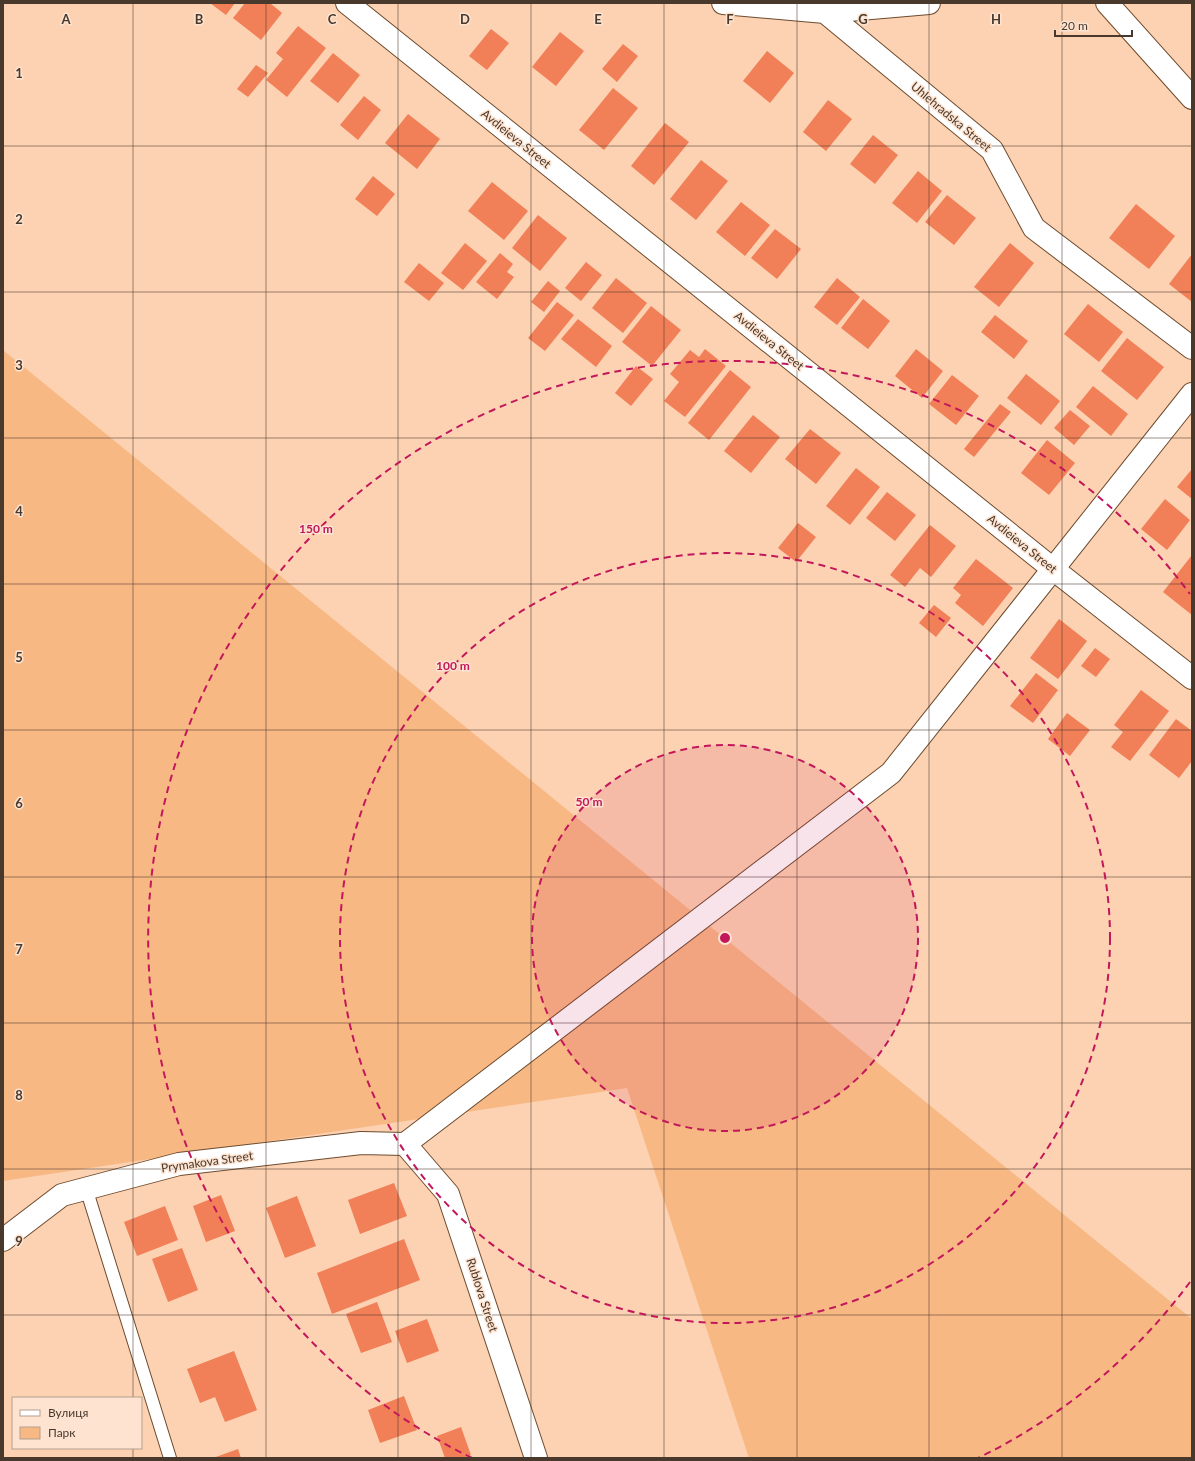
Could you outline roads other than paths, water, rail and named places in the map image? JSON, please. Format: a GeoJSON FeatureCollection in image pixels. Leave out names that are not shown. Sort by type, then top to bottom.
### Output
{"type":"FeatureCollection","features":[{"type":"Feature","properties":{"kind":"street","name":"Avdieieva Street"},"geometry":{"type":"LineString","coordinates":[[347,3],[1053,569],[1192,678]]}},
{"type":"Feature","properties":{"kind":"street"},"geometry":{"type":"LineString","coordinates":[[723,3],[825,12],[929,3]]}},
{"type":"Feature","properties":{"kind":"street"},"geometry":{"type":"LineString","coordinates":[[1107,3],[1192,98]]}},
{"type":"Feature","properties":{"kind":"street","name":"Uhlehradska Street"},"geometry":{"type":"LineString","coordinates":[[825,12],[992,150],[1034,228],[1192,348]]}},
{"type":"Feature","properties":{"kind":"street"},"geometry":{"type":"LineString","coordinates":[[405,1144],[891,774],[1192,394]]}},
{"type":"Feature","properties":{"kind":"street","name":"Prymakova Street"},"geometry":{"type":"LineString","coordinates":[[3,1240],[62,1194],[179,1164],[361,1143],[405,1144]]}},
{"type":"Feature","properties":{"kind":"street","name":"Rublova Street"},"geometry":{"type":"LineString","coordinates":[[405,1144],[448,1194],[536,1458]]}},
{"type":"Feature","properties":{"kind":"lane"},"geometry":{"type":"LineString","coordinates":[[86,1188],[170,1458]]}}]}
